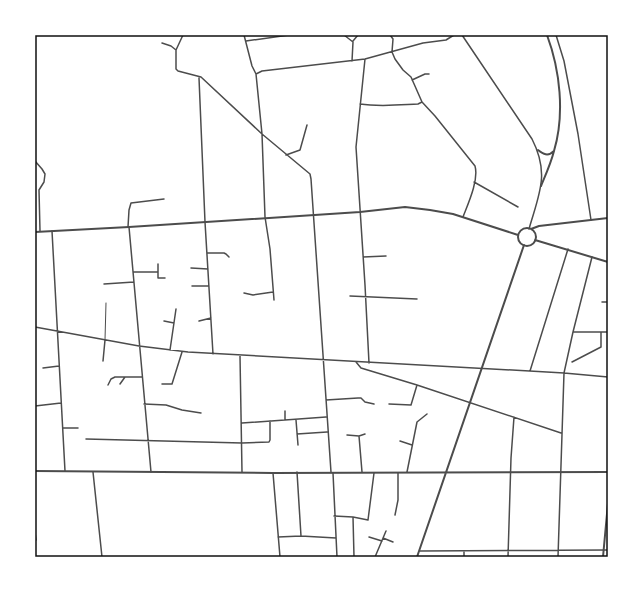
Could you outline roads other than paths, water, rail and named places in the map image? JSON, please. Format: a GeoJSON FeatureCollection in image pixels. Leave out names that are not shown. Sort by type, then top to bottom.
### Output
{"type":"FeatureCollection","features":[{"type":"Feature","properties":{"kind":"street"},"geometry":{"type":"LineString","coordinates":[[183,35],[176,50],[176,68],[178,71],[196,75],[201,78],[262,134],[310,174],[337,557]]}},
{"type":"Feature","properties":{"kind":"street"},"geometry":{"type":"LineString","coordinates":[[244,35],[252,66],[256,74],[262,134],[266,218],[274,300]]}},
{"type":"Feature","properties":{"kind":"street"},"geometry":{"type":"LineString","coordinates":[[246,41],[289,35]]}},
{"type":"Feature","properties":{"kind":"street"},"geometry":{"type":"LineString","coordinates":[[344,35],[353,42]]}},
{"type":"Feature","properties":{"kind":"street"},"geometry":{"type":"LineString","coordinates":[[352,61],[353,42],[359,35],[370,35]]}},
{"type":"Feature","properties":{"kind":"street"},"geometry":{"type":"LineString","coordinates":[[390,35],[393,39],[392,52],[395,59],[402,70],[411,77],[422,102],[475,166],[477,172],[463,217]]}},
{"type":"Feature","properties":{"kind":"street"},"geometry":{"type":"LineString","coordinates":[[256,74],[262,71],[364,59],[423,43],[446,40],[454,35]]}},
{"type":"Feature","properties":{"kind":"street"},"geometry":{"type":"LineString","coordinates":[[462,35],[538,150],[542,170],[541,186]]}},
{"type":"Feature","properties":{"kind":"street"},"geometry":{"type":"LineString","coordinates":[[530,229],[541,186],[555,150],[559,118],[558,81],[547,35]]}},
{"type":"Feature","properties":{"kind":"street"},"geometry":{"type":"LineString","coordinates":[[556,35],[566,68],[592,220]]}},
{"type":"Feature","properties":{"kind":"street"},"geometry":{"type":"LineString","coordinates":[[162,43],[171,46],[176,50]]}},
{"type":"Feature","properties":{"kind":"street"},"geometry":{"type":"LineString","coordinates":[[364,59],[356,147],[369,363]]}},
{"type":"Feature","properties":{"kind":"street"},"geometry":{"type":"LineString","coordinates":[[412,80],[425,74],[429,74]]}},
{"type":"Feature","properties":{"kind":"street"},"geometry":{"type":"LineString","coordinates":[[199,78],[205,222],[213,354]]}},
{"type":"Feature","properties":{"kind":"street"},"geometry":{"type":"LineString","coordinates":[[360,104],[390,105],[418,104],[422,102]]}},
{"type":"Feature","properties":{"kind":"street"},"geometry":{"type":"LineString","coordinates":[[286,154],[300,150],[307,125]]}},
{"type":"Feature","properties":{"kind":"street"},"geometry":{"type":"LineString","coordinates":[[538,150],[547,155],[551,154],[555,150]]}},
{"type":"Feature","properties":{"kind":"street"},"geometry":{"type":"LineString","coordinates":[[35,161],[45,174],[44,182],[39,190],[40,231]]}},
{"type":"Feature","properties":{"kind":"street"},"geometry":{"type":"LineString","coordinates":[[474,182],[518,207]]}},
{"type":"Feature","properties":{"kind":"street"},"geometry":{"type":"LineString","coordinates":[[151,472],[129,227],[129,210],[131,203],[164,199]]}},
{"type":"Feature","properties":{"kind":"street"},"geometry":{"type":"LineString","coordinates":[[35,232],[405,208],[430,210],[463,217],[518,235]]}},
{"type":"Feature","properties":{"kind":"street"},"geometry":{"type":"LineString","coordinates":[[535,240],[529,245],[524,245],[520,242],[518,235],[524,228],[530,229],[539,226],[608,218]]}},
{"type":"Feature","properties":{"kind":"street"},"geometry":{"type":"LineString","coordinates":[[530,229],[535,234],[535,240]]}},
{"type":"Feature","properties":{"kind":"street"},"geometry":{"type":"LineString","coordinates":[[52,230],[65,471]]}},
{"type":"Feature","properties":{"kind":"street"},"geometry":{"type":"LineString","coordinates":[[535,240],[608,262]]}},
{"type":"Feature","properties":{"kind":"street"},"geometry":{"type":"LineString","coordinates":[[417,557],[524,245]]}},
{"type":"Feature","properties":{"kind":"street"},"geometry":{"type":"LineString","coordinates":[[530,372],[568,249]]}},
{"type":"Feature","properties":{"kind":"street"},"geometry":{"type":"LineString","coordinates":[[207,253],[224,253],[229,257]]}},
{"type":"Feature","properties":{"kind":"street"},"geometry":{"type":"LineString","coordinates":[[363,257],[386,256]]}},
{"type":"Feature","properties":{"kind":"street"},"geometry":{"type":"LineString","coordinates":[[558,557],[564,373],[592,257]]}},
{"type":"Feature","properties":{"kind":"street"},"geometry":{"type":"LineString","coordinates":[[158,264],[158,278],[165,278]]}},
{"type":"Feature","properties":{"kind":"street"},"geometry":{"type":"LineString","coordinates":[[191,268],[208,269]]}},
{"type":"Feature","properties":{"kind":"street"},"geometry":{"type":"LineString","coordinates":[[133,272],[158,272]]}},
{"type":"Feature","properties":{"kind":"street"},"geometry":{"type":"LineString","coordinates":[[104,284],[134,282]]}},
{"type":"Feature","properties":{"kind":"street"},"geometry":{"type":"LineString","coordinates":[[192,286],[209,286]]}},
{"type":"Feature","properties":{"kind":"street"},"geometry":{"type":"LineString","coordinates":[[244,293],[253,295],[273,292]]}},
{"type":"Feature","properties":{"kind":"street"},"geometry":{"type":"LineString","coordinates":[[350,296],[417,299]]}},
{"type":"Feature","properties":{"kind":"street"},"geometry":{"type":"LineString","coordinates":[[602,302],[608,302]]}},
{"type":"Feature","properties":{"kind":"street"},"geometry":{"type":"LineString","coordinates":[[170,350],[176,309]]}},
{"type":"Feature","properties":{"kind":"street"},"geometry":{"type":"LineString","coordinates":[[199,321],[211,318]]}},
{"type":"Feature","properties":{"kind":"street"},"geometry":{"type":"LineString","coordinates":[[164,321],[174,323]]}},
{"type":"Feature","properties":{"kind":"street"},"geometry":{"type":"LineString","coordinates":[[35,327],[139,346],[182,352],[564,373],[608,377]]}},
{"type":"Feature","properties":{"kind":"street"},"geometry":{"type":"LineString","coordinates":[[573,332],[608,332]]}},
{"type":"Feature","properties":{"kind":"street"},"geometry":{"type":"LineString","coordinates":[[572,362],[601,346],[601,332]]}},
{"type":"Feature","properties":{"kind":"street"},"geometry":{"type":"LineString","coordinates":[[103,361],[105,340]]}},
{"type":"Feature","properties":{"kind":"street"},"geometry":{"type":"LineString","coordinates":[[162,384],[172,384],[182,352]]}},
{"type":"Feature","properties":{"kind":"street"},"geometry":{"type":"LineString","coordinates":[[240,356],[242,472]]}},
{"type":"Feature","properties":{"kind":"street"},"geometry":{"type":"LineString","coordinates":[[356,362],[361,368],[562,433]]}},
{"type":"Feature","properties":{"kind":"street"},"geometry":{"type":"LineString","coordinates":[[43,368],[59,366]]}},
{"type":"Feature","properties":{"kind":"street"},"geometry":{"type":"LineString","coordinates":[[108,384],[111,379],[115,377],[142,377]]}},
{"type":"Feature","properties":{"kind":"street"},"geometry":{"type":"LineString","coordinates":[[120,384],[125,377]]}},
{"type":"Feature","properties":{"kind":"street"},"geometry":{"type":"LineString","coordinates":[[389,404],[411,405],[417,385]]}},
{"type":"Feature","properties":{"kind":"street"},"geometry":{"type":"LineString","coordinates":[[326,400],[360,398],[365,402],[374,404]]}},
{"type":"Feature","properties":{"kind":"street"},"geometry":{"type":"LineString","coordinates":[[35,406],[61,404]]}},
{"type":"Feature","properties":{"kind":"street"},"geometry":{"type":"LineString","coordinates":[[144,404],[166,405],[182,410],[201,413]]}},
{"type":"Feature","properties":{"kind":"street"},"geometry":{"type":"LineString","coordinates":[[285,410],[285,420]]}},
{"type":"Feature","properties":{"kind":"street"},"geometry":{"type":"LineString","coordinates":[[407,473],[417,422],[427,414]]}},
{"type":"Feature","properties":{"kind":"street"},"geometry":{"type":"LineString","coordinates":[[242,423],[326,417]]}},
{"type":"Feature","properties":{"kind":"street"},"geometry":{"type":"LineString","coordinates":[[508,557],[510,473],[514,418]]}},
{"type":"Feature","properties":{"kind":"street"},"geometry":{"type":"LineString","coordinates":[[296,420],[298,445]]}},
{"type":"Feature","properties":{"kind":"street"},"geometry":{"type":"LineString","coordinates":[[86,439],[242,442],[270,441],[270,421]]}},
{"type":"Feature","properties":{"kind":"street"},"geometry":{"type":"LineString","coordinates":[[63,428],[78,428]]}},
{"type":"Feature","properties":{"kind":"street"},"geometry":{"type":"LineString","coordinates":[[297,434],[327,432]]}},
{"type":"Feature","properties":{"kind":"street"},"geometry":{"type":"LineString","coordinates":[[347,435],[359,436],[365,434]]}},
{"type":"Feature","properties":{"kind":"street"},"geometry":{"type":"LineString","coordinates":[[359,436],[362,472]]}},
{"type":"Feature","properties":{"kind":"street"},"geometry":{"type":"LineString","coordinates":[[400,441],[412,445]]}},
{"type":"Feature","properties":{"kind":"street"},"geometry":{"type":"LineString","coordinates":[[35,471],[273,473],[608,472]]}},
{"type":"Feature","properties":{"kind":"street"},"geometry":{"type":"LineString","coordinates":[[93,472],[102,557]]}},
{"type":"Feature","properties":{"kind":"street"},"geometry":{"type":"LineString","coordinates":[[297,472],[301,536]]}},
{"type":"Feature","properties":{"kind":"street"},"geometry":{"type":"LineString","coordinates":[[273,473],[280,557]]}},
{"type":"Feature","properties":{"kind":"street"},"geometry":{"type":"LineString","coordinates":[[334,516],[353,517],[365,520],[369,519],[374,473]]}},
{"type":"Feature","properties":{"kind":"street"},"geometry":{"type":"LineString","coordinates":[[395,515],[398,500],[398,473]]}},
{"type":"Feature","properties":{"kind":"street"},"geometry":{"type":"LineString","coordinates":[[603,557],[608,503]]}},
{"type":"Feature","properties":{"kind":"street"},"geometry":{"type":"LineString","coordinates":[[353,517],[354,557]]}},
{"type":"Feature","properties":{"kind":"street"},"geometry":{"type":"LineString","coordinates":[[375,557],[386,531]]}},
{"type":"Feature","properties":{"kind":"street"},"geometry":{"type":"LineString","coordinates":[[605,534],[608,531]]}},
{"type":"Feature","properties":{"kind":"street"},"geometry":{"type":"LineString","coordinates":[[35,532],[36,540]]}},
{"type":"Feature","properties":{"kind":"street"},"geometry":{"type":"LineString","coordinates":[[278,537],[301,536],[336,538]]}},
{"type":"Feature","properties":{"kind":"street"},"geometry":{"type":"LineString","coordinates":[[368,537],[382,541]]}},
{"type":"Feature","properties":{"kind":"street"},"geometry":{"type":"LineString","coordinates":[[383,538],[393,542]]}},
{"type":"Feature","properties":{"kind":"street"},"geometry":{"type":"LineString","coordinates":[[419,551],[608,550]]}},
{"type":"Feature","properties":{"kind":"street"},"geometry":{"type":"LineString","coordinates":[[464,551],[464,557]]}},
{"type":"Feature","properties":{"kind":"lane"},"geometry":{"type":"LineString","coordinates":[[105,340],[106,303]]}}]}
